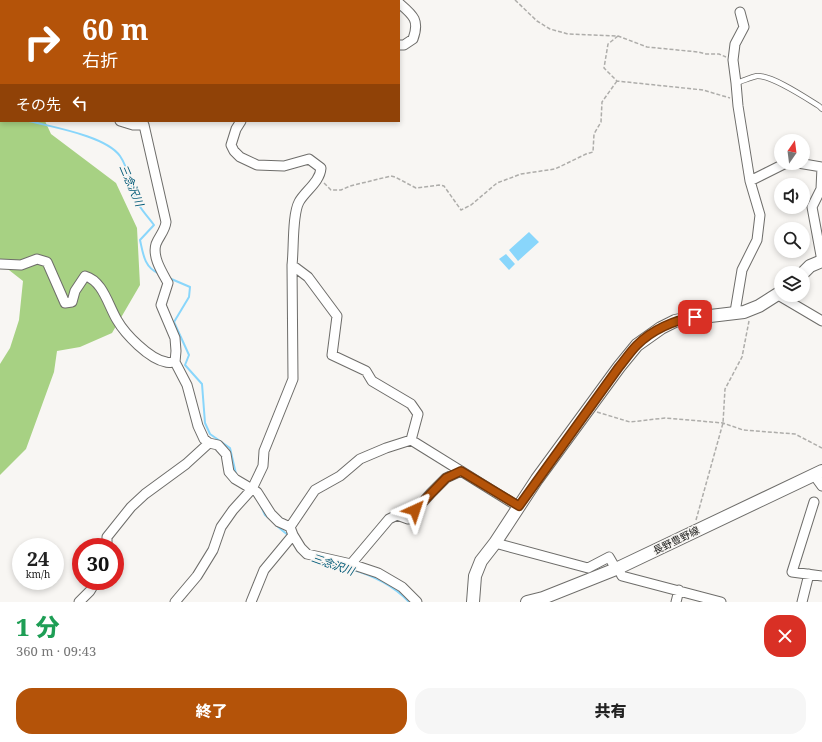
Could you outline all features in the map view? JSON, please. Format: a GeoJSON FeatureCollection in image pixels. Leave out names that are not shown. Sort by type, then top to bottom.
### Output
{"type":"FeatureCollection","features":[{"type":"Feature","properties":{"kind":"street"},"geometry":{"type":"LineString","coordinates":[[400,4],[415,20],[417,28],[413,39],[404,45],[400,45]]}},
{"type":"Feature","properties":{"kind":"street"},"geometry":{"type":"LineString","coordinates":[[735,312],[742,270],[757,240],[760,215],[750,181],[733,60],[735,44],[744,27],[740,12]]}},
{"type":"Feature","properties":{"kind":"street"},"geometry":{"type":"LineString","coordinates":[[123,122],[133,125],[144,125],[166,222],[165,230],[156,245],[155,252],[157,260],[168,283],[161,305],[175,338],[175,362],[187,385],[198,426],[204,439],[209,443],[218,445],[226,454],[229,472],[235,479],[257,492],[271,514],[307,554],[351,564],[378,573],[402,587],[417,602]]}},
{"type":"Feature","properties":{"kind":"street"},"geometry":{"type":"LineString","coordinates":[[175,602],[198,576],[213,550],[221,527],[233,510],[252,489],[263,466],[264,451],[293,379],[292,264],[294,227],[298,203],[318,178],[321,168],[310,159],[284,166],[257,165],[240,157],[231,145],[236,129],[240,122]]}},
{"type":"Feature","properties":{"kind":"street"},"geometry":{"type":"LineString","coordinates":[[810,165],[822,167],[821,190],[812,207],[822,261],[810,266]]}},
{"type":"Feature","properties":{"kind":"street"},"geometry":{"type":"LineString","coordinates":[[750,181],[774,169]]}},
{"type":"Feature","properties":{"kind":"street"},"geometry":{"type":"LineString","coordinates":[[0,264],[21,265],[37,259],[46,262],[65,303],[72,302],[75,291],[84,276],[89,278],[100,287],[118,321],[131,338],[150,355],[166,362],[175,362]]}},
{"type":"Feature","properties":{"kind":"street"},"geometry":{"type":"LineString","coordinates":[[292,264],[308,277],[337,316],[332,355],[366,371],[372,381],[411,404],[418,414],[411,440]]}},
{"type":"Feature","properties":{"kind":"street"},"geometry":{"type":"LineString","coordinates":[[473,602],[475,576],[481,561],[588,410],[637,345],[648,336],[675,321],[685,318],[744,312],[759,306],[774,296]]}},
{"type":"Feature","properties":{"kind":"street"},"geometry":{"type":"LineString","coordinates":[[793,302],[822,321]]}},
{"type":"Feature","properties":{"kind":"street"},"geometry":{"type":"LineString","coordinates":[[251,602],[264,570],[291,535],[315,490],[340,476],[360,459],[386,448],[411,440],[519,506]]}},
{"type":"Feature","properties":{"kind":"street"},"geometry":{"type":"LineString","coordinates":[[107,538],[131,507],[145,494],[186,464],[209,443]]}},
{"type":"Feature","properties":{"kind":"street"},"geometry":{"type":"LineString","coordinates":[[351,564],[389,519],[397,515],[408,519],[446,478],[461,471]]}},
{"type":"Feature","properties":{"kind":"street"},"geometry":{"type":"LineString","coordinates":[[818,473],[822,486]]}},
{"type":"Feature","properties":{"kind":"street","name":"長野豊野線"},"geometry":{"type":"LineString","coordinates":[[527,602],[543,598],[617,569],[818,473]]}},
{"type":"Feature","properties":{"kind":"street"},"geometry":{"type":"LineString","coordinates":[[814,502],[792,572],[822,576]]}},
{"type":"Feature","properties":{"kind":"street"},"geometry":{"type":"LineString","coordinates":[[495,543],[588,568],[609,557],[622,576],[720,602]]}},
{"type":"Feature","properties":{"kind":"street"},"geometry":{"type":"LineString","coordinates":[[802,602],[809,574]]}},
{"type":"Feature","properties":{"kind":"street"},"geometry":{"type":"LineString","coordinates":[[80,602],[91,590]]}},
{"type":"Feature","properties":{"kind":"street"},"geometry":{"type":"LineString","coordinates":[[676,602],[679,590]]}},
{"type":"Feature","properties":{"kind":"lane"},"geometry":{"type":"LineString","coordinates":[[736,83],[757,76],[765,77],[787,87],[822,109]]}},
{"type":"Feature","properties":{"kind":"path"},"geometry":{"type":"LineString","coordinates":[[515,0],[537,21],[550,29],[568,34],[618,36],[647,47],[706,54],[719,54],[733,60]]}},
{"type":"Feature","properties":{"kind":"path"},"geometry":{"type":"LineString","coordinates":[[618,36],[608,44],[604,68],[617,81],[703,90],[738,100]]}},
{"type":"Feature","properties":{"kind":"path"},"geometry":{"type":"LineString","coordinates":[[318,178],[331,190],[341,190],[350,186],[390,176],[396,177],[416,188],[439,185],[444,186],[461,210],[471,205],[497,183],[521,174],[555,170],[593,152],[594,134],[601,122],[602,102],[617,81]]}},
{"type":"Feature","properties":{"kind":"path"},"geometry":{"type":"LineString","coordinates":[[693,532],[723,423],[724,389],[742,357],[749,320]]}},
{"type":"Feature","properties":{"kind":"path"},"geometry":{"type":"LineString","coordinates":[[588,410],[630,422],[666,418],[723,423],[743,430],[796,434],[822,448]]}},
{"type":"Feature","properties":{"kind":"green space"},"geometry":{"type":"Polygon","coordinates":[[[0,122],[45,122],[51,134],[116,183],[137,228],[140,285],[112,333],[80,347],[57,351],[54,372],[26,449],[0,475],[0,364],[10,348],[19,320],[23,281],[0,263],[0,122]]]}},
{"type":"Feature","properties":{"kind":"water"},"geometry":{"type":"Polygon","coordinates":[[[529,232],[539,242],[518,261],[509,250],[529,232]]]}},
{"type":"Feature","properties":{"kind":"water"},"geometry":{"type":"Polygon","coordinates":[[[506,254],[515,264],[509,270],[499,259],[506,254]]]}},
{"type":"Feature","properties":{"kind":"waterway","name":"三念沢川"},"geometry":{"type":"LineString","coordinates":[[33,122],[64,129],[91,138],[113,149],[120,156],[126,167],[139,205],[154,225],[140,240],[143,255],[147,263],[158,273]]}},
{"type":"Feature","properties":{"kind":"waterway","name":"三念沢川"},"geometry":{"type":"LineString","coordinates":[[169,278],[190,287],[189,297],[174,322],[189,355],[185,365],[202,384],[205,423],[210,434],[230,448],[236,474]]}},
{"type":"Feature","properties":{"kind":"waterway","name":"三念沢川"},"geometry":{"type":"LineString","coordinates":[[260,504],[265,515],[270,519]]}},
{"type":"Feature","properties":{"kind":"waterway","name":"三念沢川"},"geometry":{"type":"LineString","coordinates":[[277,526],[289,536]]}},
{"type":"Feature","properties":{"kind":"waterway","name":"三念沢川"},"geometry":{"type":"LineString","coordinates":[[317,561],[366,574],[390,586],[409,602]]}},
{"type":"Feature","properties":{"kind":"route"},"geometry":{"type":"LineString","coordinates":[[415,510],[446,478],[461,471],[519,506],[619,367],[637,345],[648,336],[675,321],[695,317]]}}]}
